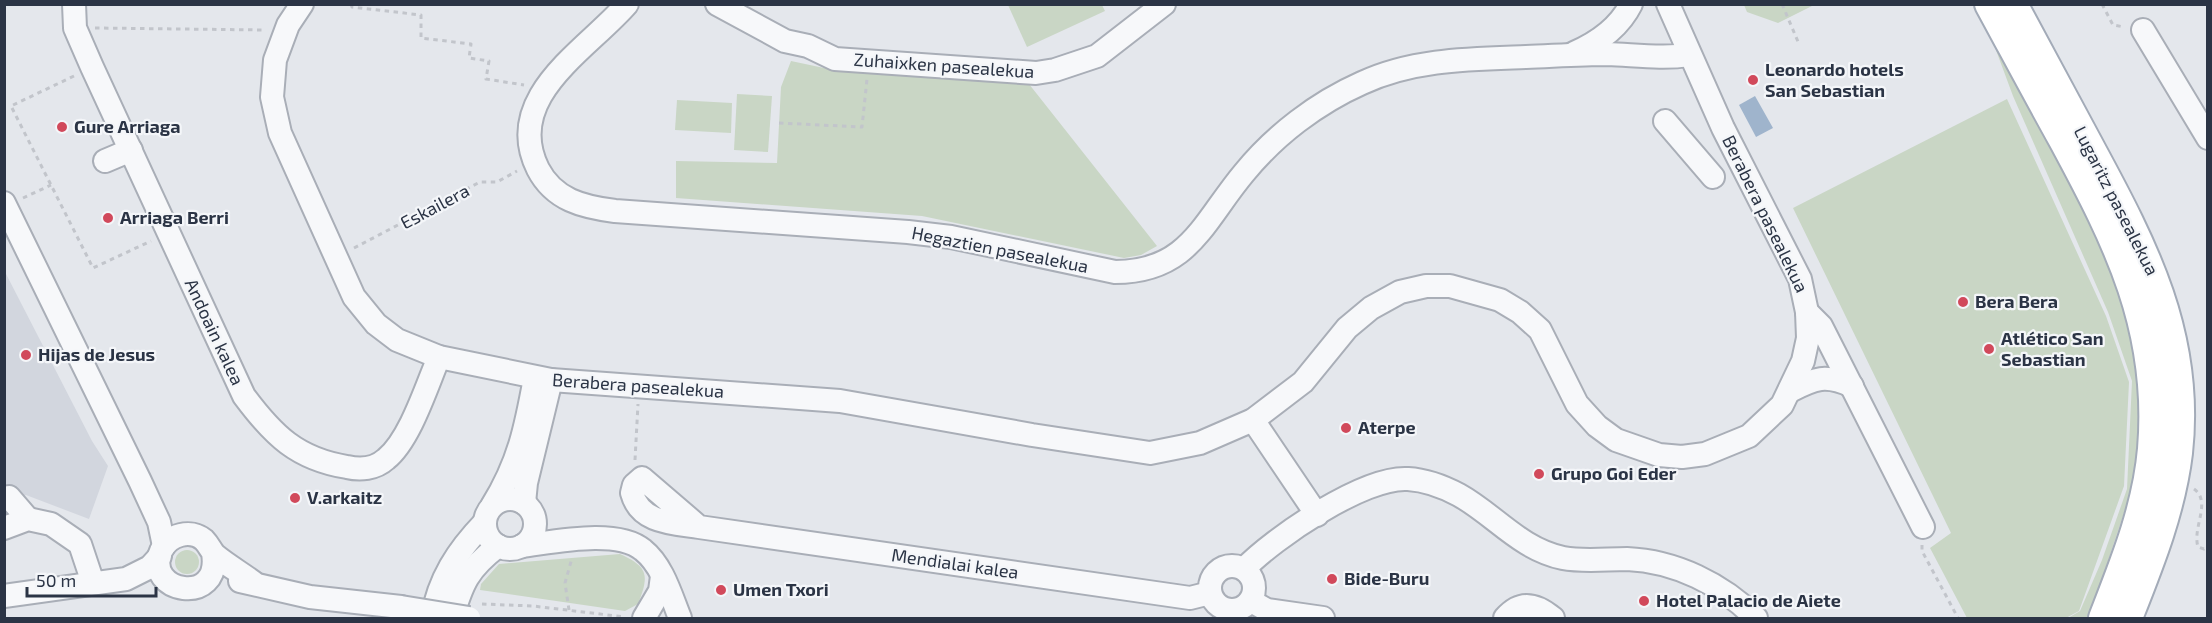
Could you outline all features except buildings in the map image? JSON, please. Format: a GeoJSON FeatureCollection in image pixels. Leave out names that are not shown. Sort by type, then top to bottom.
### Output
{"type":"FeatureCollection","features":[{"type":"Feature","properties":{"kind":"main road","name":"Lugaritz pasealekua"},"geometry":{"type":"LineString","coordinates":[[1989,4],[2108,223],[2134,293],[2151,364],[2154,414],[2148,478],[2128,555],[2103,618]]}},
{"type":"Feature","properties":{"kind":"main road","name":"Lugaritz pasealekua"},"geometry":{"type":"LineString","coordinates":[[2013,4],[2148,260],[2166,308],[2179,374],[2180,424],[2173,483],[2154,552],[2128,618]]}},
{"type":"Feature","properties":{"kind":"street","name":"Andoain kalea"},"geometry":{"type":"LineString","coordinates":[[74,4],[75,28],[92,67],[244,396],[267,427],[301,453],[320,462],[356,469],[374,467],[387,459],[401,441],[439,357]]}},
{"type":"Feature","properties":{"kind":"street","name":"Berabera pasealekua"},"geometry":{"type":"LineString","coordinates":[[303,4],[286,31],[275,60],[272,78],[275,115],[280,133],[354,297],[375,324],[397,340],[439,357],[543,379],[840,401],[1150,453],[1200,443],[1253,420],[1303,382],[1347,328],[1371,308],[1400,292],[1426,286],[1450,286],[1500,300],[1520,312],[1540,330],[1553,351],[1568,389],[1586,416],[1616,440],[1638,450],[1682,458],[1728,446],[1749,436],[1767,422],[1790,391],[1803,361],[1808,338],[1807,312],[1800,279],[1723,128],[1668,4]]}},
{"type":"Feature","properties":{"kind":"street","name":"Hegaztien pasealekua"},"geometry":{"type":"LineString","coordinates":[[627,4],[544,89],[530,122],[530,141],[535,162],[550,186],[564,198],[584,207],[615,211],[951,237],[1115,272],[1137,272],[1164,263],[1188,248],[1206,227],[1243,173],[1266,148],[1328,100],[1363,82],[1396,70],[1434,62],[1567,56],[1674,57],[1689,55]]}},
{"type":"Feature","properties":{"kind":"street","name":"Zuhaixken pasealekua"},"geometry":{"type":"LineString","coordinates":[[717,4],[785,41],[808,46],[835,59],[1036,73],[1074,66],[1096,56],[1164,4]]}},
{"type":"Feature","properties":{"kind":"street","name":"Hegaztien pasealekua"},"geometry":{"type":"LineString","coordinates":[[1567,56],[1607,34],[1628,11]]}},
{"type":"Feature","properties":{"kind":"street"},"geometry":{"type":"LineString","coordinates":[[1628,11],[1624,29],[1640,55]]}},
{"type":"Feature","properties":{"kind":"street"},"geometry":{"type":"LineString","coordinates":[[2143,30],[2208,138]]}},
{"type":"Feature","properties":{"kind":"street"},"geometry":{"type":"LineString","coordinates":[[1665,121],[1713,177]]}},
{"type":"Feature","properties":{"kind":"street"},"geometry":{"type":"LineString","coordinates":[[1692,150],[1723,128]]}},
{"type":"Feature","properties":{"kind":"street"},"geometry":{"type":"LineString","coordinates":[[105,161],[131,150]]}},
{"type":"Feature","properties":{"kind":"street"},"geometry":{"type":"LineString","coordinates":[[5,205],[159,522],[162,551],[160,568],[169,583]]}},
{"type":"Feature","properties":{"kind":"street"},"geometry":{"type":"LineString","coordinates":[[1807,312],[1821,326],[1923,527]]}},
{"type":"Feature","properties":{"kind":"street"},"geometry":{"type":"LineString","coordinates":[[1790,391],[1813,380],[1828,378],[1852,386]]}},
{"type":"Feature","properties":{"kind":"street"},"geometry":{"type":"LineString","coordinates":[[522,546],[533,534],[526,483],[543,379]]}},
{"type":"Feature","properties":{"kind":"street"},"geometry":{"type":"LineString","coordinates":[[432,618],[436,594],[449,566],[488,514],[510,476],[543,379]]}},
{"type":"Feature","properties":{"kind":"street"},"geometry":{"type":"LineString","coordinates":[[1253,420],[1317,514]]}},
{"type":"Feature","properties":{"kind":"street","name":"Mendialai kalea"},"geometry":{"type":"LineString","coordinates":[[642,478],[699,527],[1190,598],[1210,594]]}},
{"type":"Feature","properties":{"kind":"street"},"geometry":{"type":"LineString","coordinates":[[1244,569],[1262,553],[1317,514],[1378,482],[1407,479],[1434,484],[1460,495],[1501,527],[1538,549],[1563,558],[1628,559],[1666,565],[1702,578],[1756,618]]}},
{"type":"Feature","properties":{"kind":"street"},"geometry":{"type":"LineString","coordinates":[[140,481],[194,535],[207,542],[213,553],[253,582]]}},
{"type":"Feature","properties":{"kind":"street"},"geometry":{"type":"LineString","coordinates":[[4,498],[9,497],[28,519]]}},
{"type":"Feature","properties":{"kind":"street"},"geometry":{"type":"LineString","coordinates":[[488,514],[508,499],[529,511],[550,532],[570,545]]}},
{"type":"Feature","properties":{"kind":"street"},"geometry":{"type":"LineString","coordinates":[[488,514],[488,536],[498,546],[506,549],[522,546],[570,545],[614,538],[630,541],[644,550],[662,576],[680,618]]}},
{"type":"Feature","properties":{"kind":"street"},"geometry":{"type":"LineString","coordinates":[[4,528],[28,519],[51,524],[80,544],[93,583]]}},
{"type":"Feature","properties":{"kind":"street"},"geometry":{"type":"LineString","coordinates":[[117,581],[143,572],[177,536],[194,535]]}},
{"type":"Feature","properties":{"kind":"street"},"geometry":{"type":"LineString","coordinates":[[452,618],[466,576],[474,566],[498,546]]}},
{"type":"Feature","properties":{"kind":"street"},"geometry":{"type":"LineString","coordinates":[[205,583],[213,569],[213,553]]}},
{"type":"Feature","properties":{"kind":"street"},"geometry":{"type":"LineString","coordinates":[[1229,566],[1244,569],[1254,583],[1251,601],[1239,610],[1232,611],[1218,606],[1210,594],[1209,586],[1216,573],[1229,566]]}},
{"type":"Feature","properties":{"kind":"street"},"geometry":{"type":"LineString","coordinates":[[644,618],[660,591],[662,576]]}},
{"type":"Feature","properties":{"kind":"street"},"geometry":{"type":"LineString","coordinates":[[4,596],[117,581],[169,583],[183,589],[198,587],[205,583],[253,582],[310,597],[401,607],[473,611]]}},
{"type":"Feature","properties":{"kind":"street"},"geometry":{"type":"LineString","coordinates":[[1251,601],[1267,610],[1323,618]]}},
{"type":"Feature","properties":{"kind":"street"},"geometry":{"type":"LineString","coordinates":[[1505,618],[1521,606],[1532,604],[1553,618]]}},
{"type":"Feature","properties":{"kind":"path"},"geometry":{"type":"LineString","coordinates":[[351,4],[352,7],[421,15],[421,38],[471,44],[469,58],[489,61],[486,79],[544,89]]}},
{"type":"Feature","properties":{"kind":"path"},"geometry":{"type":"LineString","coordinates":[[1782,4],[1799,44]]}},
{"type":"Feature","properties":{"kind":"path"},"geometry":{"type":"LineString","coordinates":[[2102,4],[2113,25],[2143,30]]}},
{"type":"Feature","properties":{"kind":"path"},"geometry":{"type":"LineString","coordinates":[[75,28],[286,31]]}},
{"type":"Feature","properties":{"kind":"path"},"geometry":{"type":"LineString","coordinates":[[92,67],[11,106],[93,268],[168,233]]}},
{"type":"Feature","properties":{"kind":"path"},"geometry":{"type":"LineString","coordinates":[[779,123],[862,128],[868,72]]}},
{"type":"Feature","properties":{"kind":"path","name":"Eskailera"},"geometry":{"type":"LineString","coordinates":[[336,258],[480,182],[496,182],[535,162]]}},
{"type":"Feature","properties":{"kind":"path"},"geometry":{"type":"LineString","coordinates":[[5,205],[51,185]]}},
{"type":"Feature","properties":{"kind":"path"},"geometry":{"type":"LineString","coordinates":[[628,400],[638,402],[634,465],[642,478]]}},
{"type":"Feature","properties":{"kind":"path"},"geometry":{"type":"LineString","coordinates":[[2190,487],[2204,495],[2206,502],[2196,540],[2198,547],[2204,549],[2208,546]]}},
{"type":"Feature","properties":{"kind":"path"},"geometry":{"type":"LineString","coordinates":[[1923,527],[1922,551],[1958,618]]}},
{"type":"Feature","properties":{"kind":"path"},"geometry":{"type":"LineString","coordinates":[[569,610],[565,583],[570,545]]}},
{"type":"Feature","properties":{"kind":"path"},"geometry":{"type":"LineString","coordinates":[[473,611],[569,610],[631,618]]}},
{"type":"Feature","properties":{"kind":"shaded area","name":"Hijas de Jesus"},"geometry":{"type":"Polygon","coordinates":[[[4,270],[92,441],[108,466],[89,519],[26,495],[5,505],[4,270]]]}},
{"type":"Feature","properties":{"kind":"green space"},"geometry":{"type":"Polygon","coordinates":[[[1008,5],[1102,5],[1105,11],[1027,47],[1008,5]]]}},
{"type":"Feature","properties":{"kind":"green space"},"geometry":{"type":"Polygon","coordinates":[[[1744,5],[1814,5],[1778,23],[1747,12],[1744,5]]]}},
{"type":"Feature","properties":{"kind":"green space"},"geometry":{"type":"Polygon","coordinates":[[[1980,7],[2106,246],[2136,332],[2142,422],[2135,468],[2128,501],[2089,618],[2068,618],[2080,611],[2102,560],[2127,489],[2132,381],[2108,312],[2013,96],[1980,7]]]}},
{"type":"Feature","properties":{"kind":"green space"},"geometry":{"type":"Polygon","coordinates":[[[791,61],[824,68],[1029,84],[1157,246],[1141,255],[1124,258],[922,216],[676,198],[676,161],[777,163],[781,87],[791,61]]]}},
{"type":"Feature","properties":{"kind":"green space"},"geometry":{"type":"Polygon","coordinates":[[[737,94],[772,96],[768,152],[734,150],[737,94]]]}},
{"type":"Feature","properties":{"kind":"green space","name":"Bera Bera"},"geometry":{"type":"Polygon","coordinates":[[[2007,99],[2106,316],[2129,382],[2124,486],[2079,611],[2066,618],[1967,618],[1930,548],[1951,533],[1793,208],[2007,99]]]}},
{"type":"Feature","properties":{"kind":"green space"},"geometry":{"type":"Polygon","coordinates":[[[677,100],[732,103],[731,133],[675,130],[677,100]]]}},
{"type":"Feature","properties":{"kind":"green space"},"geometry":{"type":"Polygon","coordinates":[[[182,550],[192,550],[199,557],[199,567],[192,574],[182,574],[175,567],[175,557],[182,550]]]}},
{"type":"Feature","properties":{"kind":"green space"},"geometry":{"type":"Polygon","coordinates":[[[620,554],[637,563],[645,579],[638,604],[625,611],[480,590],[481,584],[499,564],[620,554]]]}},
{"type":"Feature","properties":{"kind":"water"},"geometry":{"type":"Polygon","coordinates":[[[1755,96],[1773,128],[1756,137],[1739,105],[1755,96]]]}},
{"type":"Feature","properties":{"kind":"place","name":"Leonardo hotels San Sebastian"},"geometry":{"type":"Point","coordinates":[1753,80]}},
{"type":"Feature","properties":{"kind":"place","name":"Gure Arriaga"},"geometry":{"type":"Point","coordinates":[62,127]}},
{"type":"Feature","properties":{"kind":"place","name":"Arriaga Berri"},"geometry":{"type":"Point","coordinates":[108,218]}},
{"type":"Feature","properties":{"kind":"place","name":"Bera Bera"},"geometry":{"type":"Point","coordinates":[1963,302]}},
{"type":"Feature","properties":{"kind":"place","name":"Atlético San Sebastian"},"geometry":{"type":"Point","coordinates":[1989,349]}},
{"type":"Feature","properties":{"kind":"place","name":"Hijas de Jesus"},"geometry":{"type":"Point","coordinates":[26,355]}},
{"type":"Feature","properties":{"kind":"place","name":"Aterpe"},"geometry":{"type":"Point","coordinates":[1346,428]}},
{"type":"Feature","properties":{"kind":"place","name":"Grupo Goi Eder"},"geometry":{"type":"Point","coordinates":[1539,474]}},
{"type":"Feature","properties":{"kind":"place","name":"V.arkaitz"},"geometry":{"type":"Point","coordinates":[295,498]}},
{"type":"Feature","properties":{"kind":"place","name":"Bide-Buru"},"geometry":{"type":"Point","coordinates":[1332,579]}},
{"type":"Feature","properties":{"kind":"place","name":"Umen Txori"},"geometry":{"type":"Point","coordinates":[721,590]}},
{"type":"Feature","properties":{"kind":"place","name":"Hotel Palacio de Aiete"},"geometry":{"type":"Point","coordinates":[1644,601]}}]}
